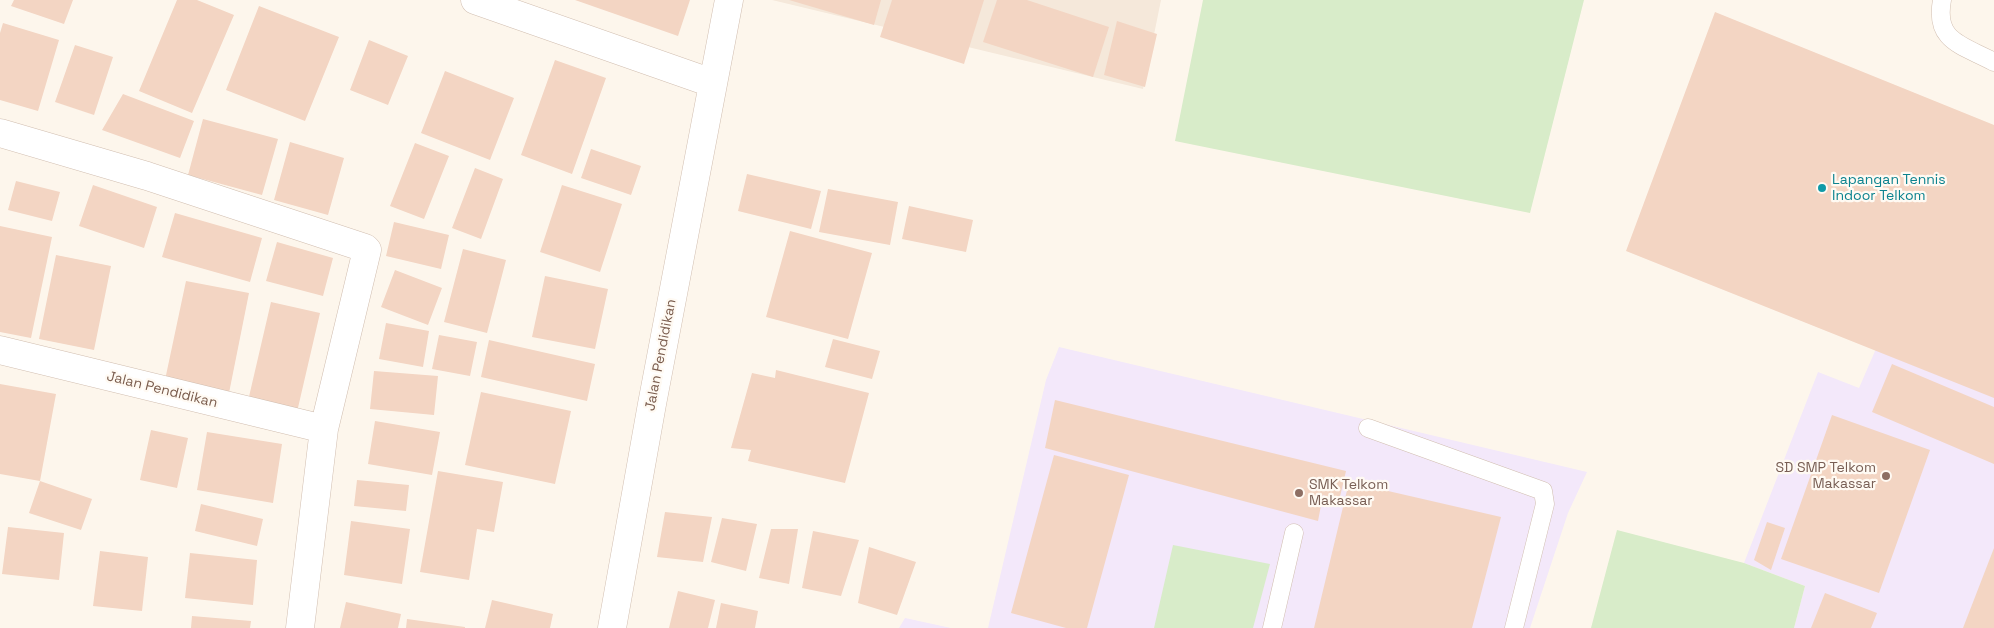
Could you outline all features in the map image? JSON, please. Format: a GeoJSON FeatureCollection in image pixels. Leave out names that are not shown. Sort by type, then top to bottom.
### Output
{"type":"FeatureCollection","features":[{"type":"Feature","properties":{"kind":"street"},"geometry":{"type":"LineString","coordinates":[[475,0],[712,82]]}},
{"type":"Feature","properties":{"kind":"street","name":"Jalan Pendidikan"},"geometry":{"type":"LineString","coordinates":[[612,628],[652,404],[729,0]]}},
{"type":"Feature","properties":{"kind":"street"},"geometry":{"type":"LineString","coordinates":[[0,133],[148,176],[365,248],[367,251],[324,429],[300,628]]}},
{"type":"Feature","properties":{"kind":"street","name":"Jalan Pendidikan"},"geometry":{"type":"LineString","coordinates":[[0,350],[324,429]]}},
{"type":"Feature","properties":{"kind":"lane"},"geometry":{"type":"LineString","coordinates":[[1942,0],[1940,18],[1947,36],[1994,62]]}},
{"type":"Feature","properties":{"kind":"lane"},"geometry":{"type":"LineString","coordinates":[[1368,428],[1543,492],[1545,504],[1514,628]]}},
{"type":"Feature","properties":{"kind":"lane"},"geometry":{"type":"LineString","coordinates":[[1272,628],[1294,532]]}},
{"type":"Feature","properties":{"kind":"shaded area"},"geometry":{"type":"Polygon","coordinates":[[[772,0],[1161,0],[1143,89],[772,0]]]}},
{"type":"Feature","properties":{"kind":"shaded area","name":"SD SMP Telkom Makassar"},"geometry":{"type":"Polygon","coordinates":[[[1882,335],[1994,383],[1994,628],[1794,628],[1805,586],[1744,563],[1818,372],[1859,388],[1882,335]]]}},
{"type":"Feature","properties":{"kind":"shaded area","name":"SMK Telkom Makassar"},"geometry":{"type":"Polygon","coordinates":[[[1059,347],[1587,472],[1568,513],[1530,628],[988,628],[1046,380],[1059,347]]]}},
{"type":"Feature","properties":{"kind":"shaded area"},"geometry":{"type":"Polygon","coordinates":[[[905,618],[951,628],[899,628],[905,618]]]}},
{"type":"Feature","properties":{"kind":"green space"},"geometry":{"type":"Polygon","coordinates":[[[1203,0],[1584,0],[1530,213],[1175,141],[1203,0]]]}},
{"type":"Feature","properties":{"kind":"green space"},"geometry":{"type":"Polygon","coordinates":[[[1617,530],[1744,563],[1805,586],[1794,628],[1591,628],[1617,530]]]}},
{"type":"Feature","properties":{"kind":"green space"},"geometry":{"type":"Polygon","coordinates":[[[1173,545],[1270,564],[1253,628],[1154,628],[1173,545]]]}},
{"type":"Feature","properties":{"kind":"building"},"geometry":{"type":"Polygon","coordinates":[[[14,0],[73,0],[64,24],[11,6],[14,0]]]}},
{"type":"Feature","properties":{"kind":"building"},"geometry":{"type":"Polygon","coordinates":[[[177,0],[197,0],[234,15],[192,113],[139,91],[177,0]]]}},
{"type":"Feature","properties":{"kind":"building"},"geometry":{"type":"Polygon","coordinates":[[[575,0],[690,0],[678,36],[575,0]]]}},
{"type":"Feature","properties":{"kind":"building"},"geometry":{"type":"Polygon","coordinates":[[[789,0],[881,0],[874,25],[789,0]]]}},
{"type":"Feature","properties":{"kind":"building"},"geometry":{"type":"Polygon","coordinates":[[[892,0],[984,0],[964,64],[880,37],[892,0]]]}},
{"type":"Feature","properties":{"kind":"building"},"geometry":{"type":"Polygon","coordinates":[[[997,0],[1027,0],[1109,27],[1093,77],[983,42],[997,0]]]}},
{"type":"Feature","properties":{"kind":"building"},"geometry":{"type":"Polygon","coordinates":[[[259,6],[339,37],[305,121],[226,90],[259,6]]]}},
{"type":"Feature","properties":{"kind":"building","name":"Lapangan Tennis Indoor Telkom"},"geometry":{"type":"Polygon","coordinates":[[[1715,12],[1994,125],[1994,398],[1626,251],[1715,12]]]}},
{"type":"Feature","properties":{"kind":"building"},"geometry":{"type":"Polygon","coordinates":[[[1117,21],[1157,34],[1145,87],[1104,75],[1117,21]]]}},
{"type":"Feature","properties":{"kind":"building"},"geometry":{"type":"Polygon","coordinates":[[[3,23],[59,40],[38,111],[0,100],[0,33],[3,23]]]}},
{"type":"Feature","properties":{"kind":"building"},"geometry":{"type":"Polygon","coordinates":[[[369,40],[408,56],[388,105],[350,90],[369,40]]]}},
{"type":"Feature","properties":{"kind":"building"},"geometry":{"type":"Polygon","coordinates":[[[75,45],[113,57],[94,115],[55,102],[75,45]]]}},
{"type":"Feature","properties":{"kind":"building"},"geometry":{"type":"Polygon","coordinates":[[[555,60],[606,78],[572,174],[521,155],[555,60]]]}},
{"type":"Feature","properties":{"kind":"building"},"geometry":{"type":"Polygon","coordinates":[[[445,71],[514,98],[490,160],[421,133],[445,71]]]}},
{"type":"Feature","properties":{"kind":"building"},"geometry":{"type":"Polygon","coordinates":[[[123,94],[194,121],[180,158],[102,130],[123,94]]]}},
{"type":"Feature","properties":{"kind":"building"},"geometry":{"type":"Polygon","coordinates":[[[203,119],[278,139],[262,195],[188,175],[203,119]]]}},
{"type":"Feature","properties":{"kind":"building"},"geometry":{"type":"Polygon","coordinates":[[[290,142],[344,158],[328,215],[274,200],[290,142]]]}},
{"type":"Feature","properties":{"kind":"building"},"geometry":{"type":"Polygon","coordinates":[[[415,143],[449,156],[424,219],[390,206],[415,143]]]}},
{"type":"Feature","properties":{"kind":"building"},"geometry":{"type":"Polygon","coordinates":[[[591,149],[641,166],[631,195],[581,178],[591,149]]]}},
{"type":"Feature","properties":{"kind":"building"},"geometry":{"type":"Polygon","coordinates":[[[475,168],[503,179],[481,239],[452,228],[475,168]]]}},
{"type":"Feature","properties":{"kind":"building"},"geometry":{"type":"Polygon","coordinates":[[[747,174],[821,191],[811,229],[738,211],[747,174]]]}},
{"type":"Feature","properties":{"kind":"building"},"geometry":{"type":"Polygon","coordinates":[[[16,181],[60,192],[52,221],[8,210],[16,181]]]}},
{"type":"Feature","properties":{"kind":"building"},"geometry":{"type":"Polygon","coordinates":[[[93,185],[157,207],[144,248],[79,226],[93,185]]]}},
{"type":"Feature","properties":{"kind":"building"},"geometry":{"type":"Polygon","coordinates":[[[562,185],[622,204],[600,272],[540,252],[562,185]]]}},
{"type":"Feature","properties":{"kind":"building"},"geometry":{"type":"Polygon","coordinates":[[[828,189],[898,202],[890,245],[819,232],[828,189]]]}},
{"type":"Feature","properties":{"kind":"building"},"geometry":{"type":"Polygon","coordinates":[[[909,206],[973,220],[966,252],[902,239],[909,206]]]}},
{"type":"Feature","properties":{"kind":"building"},"geometry":{"type":"Polygon","coordinates":[[[175,213],[262,238],[250,282],[162,257],[175,213]]]}},
{"type":"Feature","properties":{"kind":"building"},"geometry":{"type":"Polygon","coordinates":[[[394,222],[449,235],[441,269],[386,256],[394,222]]]}},
{"type":"Feature","properties":{"kind":"building"},"geometry":{"type":"Polygon","coordinates":[[[0,226],[52,237],[31,338],[0,332],[0,226]]]}},
{"type":"Feature","properties":{"kind":"building"},"geometry":{"type":"Polygon","coordinates":[[[790,231],[872,253],[848,339],[766,317],[790,231]]]}},
{"type":"Feature","properties":{"kind":"building"},"geometry":{"type":"Polygon","coordinates":[[[277,242],[333,258],[323,296],[266,281],[277,242]]]}},
{"type":"Feature","properties":{"kind":"building"},"geometry":{"type":"Polygon","coordinates":[[[463,249],[506,260],[487,333],[444,322],[463,249]]]}},
{"type":"Feature","properties":{"kind":"building"},"geometry":{"type":"Polygon","coordinates":[[[56,255],[111,266],[94,350],[39,339],[56,255]]]}},
{"type":"Feature","properties":{"kind":"building"},"geometry":{"type":"Polygon","coordinates":[[[395,270],[442,288],[428,325],[381,307],[395,270]]]}},
{"type":"Feature","properties":{"kind":"building"},"geometry":{"type":"Polygon","coordinates":[[[545,276],[608,289],[595,349],[532,337],[545,276]]]}},
{"type":"Feature","properties":{"kind":"building"},"geometry":{"type":"Polygon","coordinates":[[[186,281],[249,293],[229,393],[165,380],[186,281]]]}},
{"type":"Feature","properties":{"kind":"building"},"geometry":{"type":"Polygon","coordinates":[[[271,302],[320,313],[297,412],[248,401],[271,302]]]}},
{"type":"Feature","properties":{"kind":"building"},"geometry":{"type":"Polygon","coordinates":[[[386,323],[429,331],[423,367],[379,359],[386,323]]]}},
{"type":"Feature","properties":{"kind":"building"},"geometry":{"type":"Polygon","coordinates":[[[439,335],[477,342],[470,376],[432,369],[439,335]]]}},
{"type":"Feature","properties":{"kind":"building"},"geometry":{"type":"Polygon","coordinates":[[[833,339],[880,351],[872,379],[825,367],[833,339]]]}},
{"type":"Feature","properties":{"kind":"building"},"geometry":{"type":"Polygon","coordinates":[[[489,340],[595,364],[587,401],[481,377],[489,340]]]}},
{"type":"Feature","properties":{"kind":"building"},"geometry":{"type":"Polygon","coordinates":[[[1892,364],[1994,407],[1994,464],[1872,412],[1892,364]]]}},
{"type":"Feature","properties":{"kind":"building"},"geometry":{"type":"Polygon","coordinates":[[[776,370],[869,393],[845,483],[748,461],[751,450],[731,448],[752,373],[775,378],[776,370]]]}},
{"type":"Feature","properties":{"kind":"building"},"geometry":{"type":"Polygon","coordinates":[[[374,371],[438,376],[434,415],[370,409],[374,371]]]}},
{"type":"Feature","properties":{"kind":"building"},"geometry":{"type":"Polygon","coordinates":[[[0,384],[56,394],[40,481],[0,474],[0,384]]]}},
{"type":"Feature","properties":{"kind":"building"},"geometry":{"type":"Polygon","coordinates":[[[481,392],[571,411],[555,484],[465,465],[481,392]]]}},
{"type":"Feature","properties":{"kind":"building"},"geometry":{"type":"Polygon","coordinates":[[[1055,400],[1346,471],[1339,501],[1323,495],[1318,521],[1045,448],[1055,400]]]}},
{"type":"Feature","properties":{"kind":"building"},"geometry":{"type":"Polygon","coordinates":[[[1832,415],[1930,450],[1879,593],[1781,559],[1832,415]]]}},
{"type":"Feature","properties":{"kind":"building"},"geometry":{"type":"Polygon","coordinates":[[[375,421],[440,432],[432,475],[368,464],[375,421]]]}},
{"type":"Feature","properties":{"kind":"building"},"geometry":{"type":"Polygon","coordinates":[[[151,430],[188,438],[177,488],[140,480],[151,430]]]}},
{"type":"Feature","properties":{"kind":"building"},"geometry":{"type":"Polygon","coordinates":[[[207,432],[282,444],[273,503],[197,490],[207,432]]]}},
{"type":"Feature","properties":{"kind":"building"},"geometry":{"type":"Polygon","coordinates":[[[1054,455],[1129,475],[1087,628],[1066,628],[1011,613],[1054,455]]]}},
{"type":"Feature","properties":{"kind":"building"},"geometry":{"type":"Polygon","coordinates":[[[438,471],[503,482],[494,532],[477,529],[469,580],[420,572],[438,471]]]}},
{"type":"Feature","properties":{"kind":"building"},"geometry":{"type":"Polygon","coordinates":[[[357,480],[409,485],[406,511],[354,506],[357,480]]]}},
{"type":"Feature","properties":{"kind":"building"},"geometry":{"type":"Polygon","coordinates":[[[40,481],[92,499],[81,530],[29,513],[40,481]]]}},
{"type":"Feature","properties":{"kind":"building"},"geometry":{"type":"Polygon","coordinates":[[[1349,482],[1501,517],[1472,628],[1314,628],[1349,482]]]}},
{"type":"Feature","properties":{"kind":"building"},"geometry":{"type":"Polygon","coordinates":[[[201,504],[263,519],[257,546],[195,531],[201,504]]]}},
{"type":"Feature","properties":{"kind":"building"},"geometry":{"type":"Polygon","coordinates":[[[665,512],[712,517],[703,562],[657,557],[665,512]]]}},
{"type":"Feature","properties":{"kind":"building"},"geometry":{"type":"Polygon","coordinates":[[[722,518],[757,524],[746,571],[711,562],[722,518]]]}},
{"type":"Feature","properties":{"kind":"building"},"geometry":{"type":"Polygon","coordinates":[[[351,521],[410,529],[402,584],[344,575],[351,521]]]}},
{"type":"Feature","properties":{"kind":"building"},"geometry":{"type":"Polygon","coordinates":[[[1767,522],[1785,528],[1771,570],[1754,560],[1767,522]]]}},
{"type":"Feature","properties":{"kind":"building"},"geometry":{"type":"Polygon","coordinates":[[[8,527],[64,533],[59,580],[2,574],[8,527]]]}},
{"type":"Feature","properties":{"kind":"building"},"geometry":{"type":"Polygon","coordinates":[[[771,529],[798,529],[789,584],[759,578],[771,529]]]}},
{"type":"Feature","properties":{"kind":"building"},"geometry":{"type":"Polygon","coordinates":[[[813,531],[859,540],[841,596],[802,588],[813,531]]]}},
{"type":"Feature","properties":{"kind":"building"},"geometry":{"type":"Polygon","coordinates":[[[869,547],[916,562],[897,615],[858,603],[869,547]]]}},
{"type":"Feature","properties":{"kind":"building"},"geometry":{"type":"Polygon","coordinates":[[[1994,548],[1994,628],[1963,628],[1994,548]]]}},
{"type":"Feature","properties":{"kind":"building"},"geometry":{"type":"Polygon","coordinates":[[[100,551],[148,557],[142,611],[93,606],[100,551]]]}},
{"type":"Feature","properties":{"kind":"building"},"geometry":{"type":"Polygon","coordinates":[[[190,553],[257,560],[253,605],[185,598],[190,553]]]}},
{"type":"Feature","properties":{"kind":"building"},"geometry":{"type":"Polygon","coordinates":[[[678,591],[715,600],[708,628],[669,628],[678,591]]]}},
{"type":"Feature","properties":{"kind":"building"},"geometry":{"type":"Polygon","coordinates":[[[1825,593],[1877,613],[1871,628],[1811,628],[1825,593]]]}},
{"type":"Feature","properties":{"kind":"building"},"geometry":{"type":"Polygon","coordinates":[[[492,600],[553,614],[550,628],[485,628],[492,600]]]}},
{"type":"Feature","properties":{"kind":"building"},"geometry":{"type":"Polygon","coordinates":[[[346,602],[401,614],[398,628],[340,628],[346,602]]]}},
{"type":"Feature","properties":{"kind":"building"},"geometry":{"type":"Polygon","coordinates":[[[721,603],[758,611],[755,628],[716,628],[721,603]]]}},
{"type":"Feature","properties":{"kind":"building"},"geometry":{"type":"Polygon","coordinates":[[[192,616],[251,621],[250,628],[191,628],[192,616]]]}},
{"type":"Feature","properties":{"kind":"building"},"geometry":{"type":"Polygon","coordinates":[[[407,619],[465,627],[465,628],[406,628],[407,619]]]}},
{"type":"Feature","properties":{"kind":"place","name":"Lapangan Tennis Indoor Telkom"},"geometry":{"type":"Point","coordinates":[1822,188]}},
{"type":"Feature","properties":{"kind":"place","name":"SD SMP Telkom Makassar"},"geometry":{"type":"Point","coordinates":[1886,476]}},
{"type":"Feature","properties":{"kind":"place","name":"SMK Telkom Makassar"},"geometry":{"type":"Point","coordinates":[1299,493]}}]}
